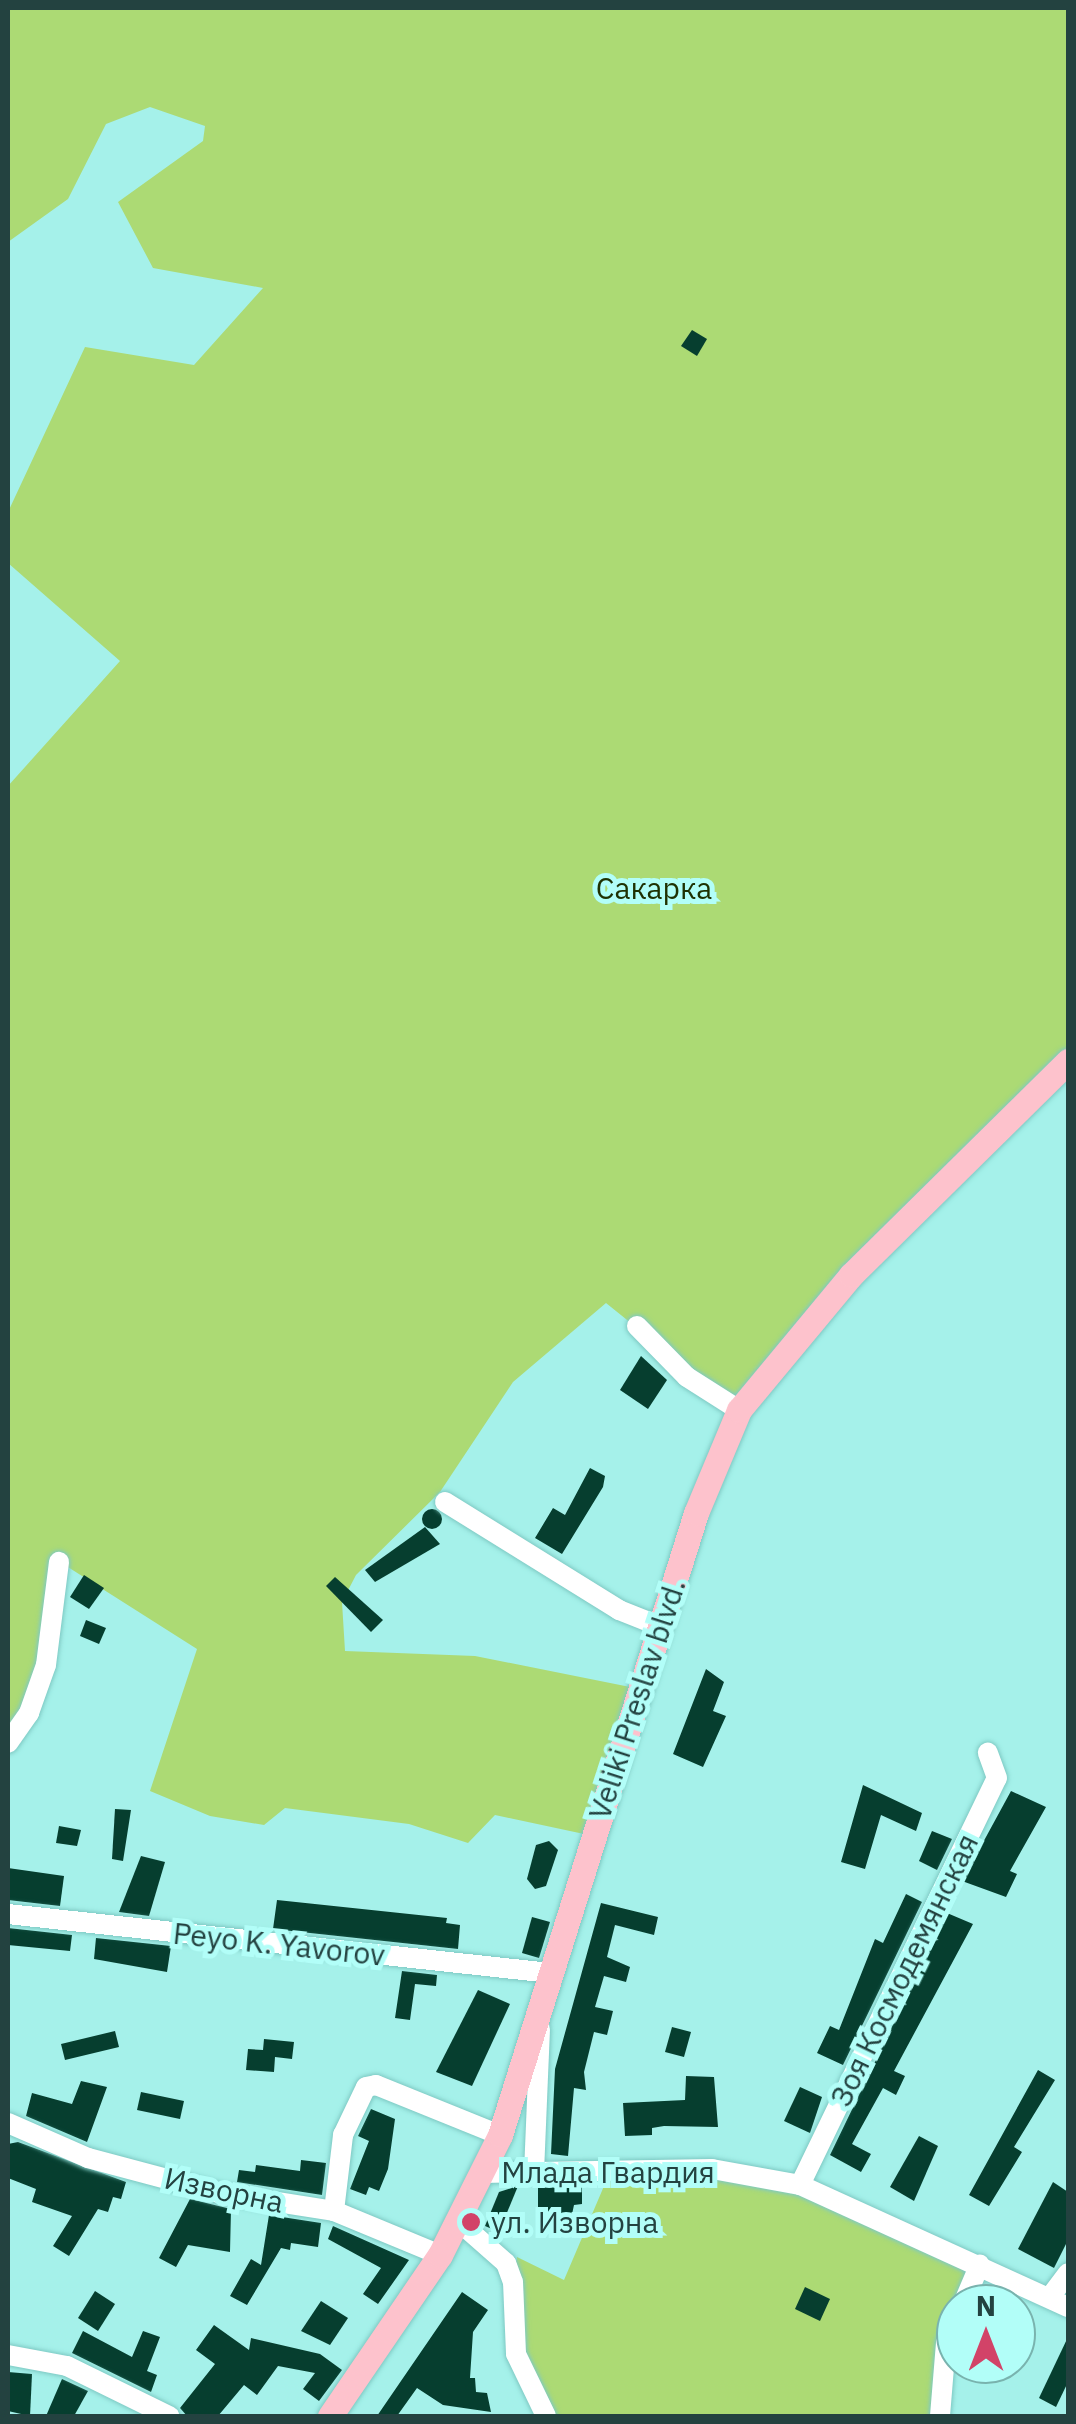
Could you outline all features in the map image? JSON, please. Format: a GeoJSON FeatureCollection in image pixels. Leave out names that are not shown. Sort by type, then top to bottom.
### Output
{"type":"FeatureCollection","features":[{"type":"Feature","properties":{"kind":"main road","name":"Veliki Preslav blvd."},"geometry":{"type":"LineString","coordinates":[[330,2416],[440,2255],[500,2135],[696,1513],[739,1410],[852,1275],[1068,1061]]}},
{"type":"Feature","properties":{"kind":"street"},"geometry":{"type":"LineString","coordinates":[[637,1326],[687,1377],[739,1410]]}},
{"type":"Feature","properties":{"kind":"street"},"geometry":{"type":"LineString","coordinates":[[445,1502],[619,1610],[662,1626]]}},
{"type":"Feature","properties":{"kind":"street"},"geometry":{"type":"LineString","coordinates":[[8,1743],[29,1712],[46,1665],[59,1562]]}},
{"type":"Feature","properties":{"kind":"street","name":"Зоя Космодемянская"},"geometry":{"type":"LineString","coordinates":[[800,2185],[997,1778],[988,1754]]}},
{"type":"Feature","properties":{"kind":"street","name":"Peyo K. Yavorov"},"geometry":{"type":"LineString","coordinates":[[8,1914],[550,1973]]}},
{"type":"Feature","properties":{"kind":"street"},"geometry":{"type":"LineString","coordinates":[[534,2172],[540,2013]]}},
{"type":"Feature","properties":{"kind":"street"},"geometry":{"type":"LineString","coordinates":[[334,2211],[342,2135],[366,2087],[376,2085],[500,2135]]}},
{"type":"Feature","properties":{"kind":"street","name":"Изворна"},"geometry":{"type":"LineString","coordinates":[[8,2123],[88,2158],[220,2193],[334,2211],[440,2255]]}},
{"type":"Feature","properties":{"kind":"street","name":"Млада Гвардия"},"geometry":{"type":"LineString","coordinates":[[480,2173],[712,2169],[800,2185],[1059,2302]]}},
{"type":"Feature","properties":{"kind":"street"},"geometry":{"type":"LineString","coordinates":[[457,2220],[506,2262],[513,2282],[516,2354],[546,2416]]}},
{"type":"Feature","properties":{"kind":"street"},"geometry":{"type":"LineString","coordinates":[[972,2284],[980,2264]]}},
{"type":"Feature","properties":{"kind":"street"},"geometry":{"type":"LineString","coordinates":[[1059,2302],[1068,2273]]}},
{"type":"Feature","properties":{"kind":"street"},"geometry":{"type":"LineString","coordinates":[[8,2356],[67,2366],[169,2416]]}},
{"type":"Feature","properties":{"kind":"street"},"geometry":{"type":"LineString","coordinates":[[940,2416],[943,2384]]}},
{"type":"Feature","properties":{"kind":"green space","name":"Сакарка"},"geometry":{"type":"Polygon","coordinates":[[[8,8],[1068,8],[1068,1061],[739,1410],[606,1303],[513,1382],[440,1492],[356,1575],[342,1602],[345,1651],[475,1656],[635,1688],[584,1834],[495,1815],[468,1843],[409,1824],[285,1808],[264,1825],[210,1816],[150,1791],[197,1649],[60,1562],[46,1665],[8,1743],[8,786],[120,661],[8,563],[8,512],[85,347],[194,365],[263,288],[153,268],[118,202],[203,141],[205,126],[150,107],[106,124],[68,199],[8,242],[8,8]]]}},
{"type":"Feature","properties":{"kind":"green space"},"geometry":{"type":"Polygon","coordinates":[[[610,2172],[800,2185],[980,2264],[971,2284],[936,2284],[936,2384],[945,2384],[940,2416],[545,2416],[523,2378],[513,2282],[517,2257],[564,2280],[610,2172]]]}},
{"type":"Feature","properties":{"kind":"building"},"geometry":{"type":"Polygon","coordinates":[[[692,330],[707,339],[697,356],[681,346],[692,330]]]}},
{"type":"Feature","properties":{"kind":"building"},"geometry":{"type":"Polygon","coordinates":[[[641,1356],[667,1380],[648,1409],[620,1390],[641,1356]]]}},
{"type":"Feature","properties":{"kind":"building"},"geometry":{"type":"Polygon","coordinates":[[[590,1468],[605,1476],[603,1487],[562,1554],[535,1538],[553,1508],[565,1515],[590,1468]]]}},
{"type":"Feature","properties":{"kind":"building"},"geometry":{"type":"Polygon","coordinates":[[[432,1509],[442,1519],[432,1529],[422,1519],[432,1509]]]}},
{"type":"Feature","properties":{"kind":"building"},"geometry":{"type":"Polygon","coordinates":[[[425,1527],[440,1544],[375,1582],[365,1570],[425,1527]]]}},
{"type":"Feature","properties":{"kind":"building"},"geometry":{"type":"Polygon","coordinates":[[[84,1575],[104,1588],[89,1609],[70,1597],[84,1575]]]}},
{"type":"Feature","properties":{"kind":"building"},"geometry":{"type":"Polygon","coordinates":[[[335,1577],[383,1620],[371,1632],[326,1586],[335,1577]]]}},
{"type":"Feature","properties":{"kind":"building"},"geometry":{"type":"Polygon","coordinates":[[[86,1620],[106,1628],[99,1644],[80,1636],[86,1620]]]}},
{"type":"Feature","properties":{"kind":"building"},"geometry":{"type":"Polygon","coordinates":[[[706,1669],[724,1682],[713,1711],[726,1716],[703,1767],[673,1754],[706,1669]]]}},
{"type":"Feature","properties":{"kind":"building"},"geometry":{"type":"Polygon","coordinates":[[[863,1785],[922,1813],[916,1831],[881,1815],[865,1869],[841,1862],[863,1785]]]}},
{"type":"Feature","properties":{"kind":"building"},"geometry":{"type":"Polygon","coordinates":[[[1011,1791],[1046,1807],[1010,1871],[1017,1874],[1006,1897],[962,1881],[1011,1791]]]}},
{"type":"Feature","properties":{"kind":"building"},"geometry":{"type":"Polygon","coordinates":[[[115,1809],[131,1810],[123,1861],[112,1859],[115,1809]]]}},
{"type":"Feature","properties":{"kind":"building"},"geometry":{"type":"Polygon","coordinates":[[[59,1826],[81,1830],[77,1846],[56,1843],[59,1826]]]}},
{"type":"Feature","properties":{"kind":"building"},"geometry":{"type":"Polygon","coordinates":[[[932,1831],[952,1839],[937,1870],[919,1861],[932,1831]]]}},
{"type":"Feature","properties":{"kind":"building"},"geometry":{"type":"Polygon","coordinates":[[[549,1841],[558,1850],[546,1886],[535,1889],[527,1879],[536,1845],[549,1841]]]}},
{"type":"Feature","properties":{"kind":"building"},"geometry":{"type":"Polygon","coordinates":[[[141,1856],[165,1862],[149,1916],[119,1912],[141,1856]]]}},
{"type":"Feature","properties":{"kind":"building"},"geometry":{"type":"Polygon","coordinates":[[[8,1868],[64,1876],[60,1906],[8,1900],[8,1868]]]}},
{"type":"Feature","properties":{"kind":"building"},"geometry":{"type":"Polygon","coordinates":[[[906,1894],[922,1902],[843,2065],[817,2053],[830,2026],[839,2030],[875,1939],[883,1943],[906,1894]]]}},
{"type":"Feature","properties":{"kind":"building"},"geometry":{"type":"Polygon","coordinates":[[[277,1900],[447,1918],[446,1923],[460,1925],[458,1949],[273,1929],[277,1900]]]}},
{"type":"Feature","properties":{"kind":"building"},"geometry":{"type":"Polygon","coordinates":[[[601,1903],[658,1917],[654,1935],[615,1925],[607,1957],[630,1967],[626,1982],[604,1976],[595,2007],[613,2011],[607,2035],[594,2032],[584,2072],[586,2090],[574,2088],[568,2156],[551,2154],[555,2069],[601,1903]]]}},
{"type":"Feature","properties":{"kind":"building"},"geometry":{"type":"Polygon","coordinates":[[[947,1913],[973,1924],[894,2071],[905,2076],[896,2095],[883,2088],[852,2144],[871,2154],[861,2172],[830,2155],[947,1913]]]}},
{"type":"Feature","properties":{"kind":"building"},"geometry":{"type":"Polygon","coordinates":[[[532,1917],[550,1922],[539,1958],[522,1953],[532,1917]]]}},
{"type":"Feature","properties":{"kind":"building"},"geometry":{"type":"Polygon","coordinates":[[[8,1928],[72,1935],[70,1951],[8,1945],[8,1928]]]}},
{"type":"Feature","properties":{"kind":"building"},"geometry":{"type":"Polygon","coordinates":[[[96,1938],[171,1946],[167,1972],[94,1959],[96,1938]]]}},
{"type":"Feature","properties":{"kind":"building"},"geometry":{"type":"Polygon","coordinates":[[[402,1971],[437,1975],[436,1986],[415,1984],[410,2020],[395,2018],[402,1971]]]}},
{"type":"Feature","properties":{"kind":"building"},"geometry":{"type":"Polygon","coordinates":[[[478,1990],[510,2004],[472,2086],[436,2072],[478,1990]]]}},
{"type":"Feature","properties":{"kind":"building"},"geometry":{"type":"Polygon","coordinates":[[[672,2027],[691,2032],[684,2057],[665,2052],[672,2027]]]}},
{"type":"Feature","properties":{"kind":"building"},"geometry":{"type":"Polygon","coordinates":[[[115,2031],[119,2047],[65,2060],[61,2044],[115,2031]]]}},
{"type":"Feature","properties":{"kind":"building"},"geometry":{"type":"Polygon","coordinates":[[[264,2039],[294,2042],[292,2059],[275,2057],[274,2072],[246,2070],[248,2049],[263,2050],[264,2039]]]}},
{"type":"Feature","properties":{"kind":"building"},"geometry":{"type":"Polygon","coordinates":[[[1038,2070],[1055,2080],[1014,2147],[1022,2152],[989,2206],[969,2195],[1038,2070]]]}},
{"type":"Feature","properties":{"kind":"building"},"geometry":{"type":"Polygon","coordinates":[[[686,2076],[714,2077],[718,2127],[664,2126],[652,2128],[652,2135],[625,2136],[623,2103],[685,2100],[686,2076]]]}},
{"type":"Feature","properties":{"kind":"building"},"geometry":{"type":"Polygon","coordinates":[[[81,2081],[107,2087],[87,2142],[26,2116],[32,2093],[72,2104],[81,2081]]]}},
{"type":"Feature","properties":{"kind":"building"},"geometry":{"type":"Polygon","coordinates":[[[800,2087],[822,2097],[810,2133],[784,2121],[800,2087]]]}},
{"type":"Feature","properties":{"kind":"building"},"geometry":{"type":"Polygon","coordinates":[[[141,2092],[184,2101],[180,2119],[137,2110],[141,2092]]]}},
{"type":"Feature","properties":{"kind":"building"},"geometry":{"type":"Polygon","coordinates":[[[371,2109],[395,2119],[388,2169],[379,2191],[369,2187],[366,2195],[350,2189],[369,2141],[358,2136],[371,2109]]]}},
{"type":"Feature","properties":{"kind":"building"},"geometry":{"type":"Polygon","coordinates":[[[919,2136],[938,2146],[914,2201],[890,2187],[919,2136]]]}},
{"type":"Feature","properties":{"kind":"building"},"geometry":{"type":"Polygon","coordinates":[[[18,2142],[126,2182],[121,2199],[113,2197],[108,2212],[98,2209],[69,2256],[53,2246],[72,2216],[32,2202],[36,2189],[8,2178],[8,2144],[18,2142]]]}},
{"type":"Feature","properties":{"kind":"building"},"geometry":{"type":"Polygon","coordinates":[[[301,2160],[326,2163],[322,2195],[237,2182],[239,2170],[255,2172],[256,2165],[300,2171],[301,2160]]]}},
{"type":"Feature","properties":{"kind":"building"},"geometry":{"type":"Polygon","coordinates":[[[1053,2182],[1068,2192],[1068,2240],[1054,2268],[1018,2249],[1053,2182]]]}},
{"type":"Feature","properties":{"kind":"building"},"geometry":{"type":"Polygon","coordinates":[[[518,2186],[499,2232],[485,2226],[499,2192],[518,2186]]]}},
{"type":"Feature","properties":{"kind":"building"},"geometry":{"type":"Polygon","coordinates":[[[538,2186],[582,2186],[582,2204],[574,2205],[568,2233],[538,2233],[538,2186]]]}},
{"type":"Feature","properties":{"kind":"building"},"geometry":{"type":"Polygon","coordinates":[[[190,2199],[231,2209],[230,2252],[188,2245],[176,2267],[159,2258],[190,2199]]]}},
{"type":"Feature","properties":{"kind":"building"},"geometry":{"type":"Polygon","coordinates":[[[269,2215],[321,2223],[318,2247],[291,2243],[290,2250],[281,2248],[247,2305],[230,2296],[251,2259],[261,2265],[269,2215]]]}},
{"type":"Feature","properties":{"kind":"building"},"geometry":{"type":"Polygon","coordinates":[[[333,2226],[409,2260],[378,2304],[363,2294],[381,2268],[328,2239],[333,2226]]]}},
{"type":"Feature","properties":{"kind":"building"},"geometry":{"type":"Polygon","coordinates":[[[805,2287],[830,2299],[820,2321],[795,2309],[805,2287]]]}},
{"type":"Feature","properties":{"kind":"building"},"geometry":{"type":"Polygon","coordinates":[[[95,2291],[115,2304],[98,2331],[78,2318],[95,2291]]]}},
{"type":"Feature","properties":{"kind":"building"},"geometry":{"type":"Polygon","coordinates":[[[462,2292],[488,2310],[473,2332],[470,2378],[475,2378],[476,2392],[487,2393],[491,2412],[443,2405],[417,2388],[397,2416],[377,2416],[462,2292]]]}},
{"type":"Feature","properties":{"kind":"building"},"geometry":{"type":"Polygon","coordinates":[[[321,2301],[348,2318],[330,2345],[301,2331],[321,2301]]]}},
{"type":"Feature","properties":{"kind":"building"},"geometry":{"type":"Polygon","coordinates":[[[214,2325],[249,2350],[251,2338],[320,2354],[342,2370],[319,2401],[303,2389],[315,2373],[278,2366],[257,2395],[244,2385],[218,2416],[187,2416],[180,2408],[215,2364],[196,2350],[214,2325]]]}},
{"type":"Feature","properties":{"kind":"building"},"geometry":{"type":"Polygon","coordinates":[[[83,2331],[132,2357],[143,2331],[160,2337],[147,2371],[157,2375],[151,2392],[72,2353],[83,2331]]]}},
{"type":"Feature","properties":{"kind":"building"},"geometry":{"type":"Polygon","coordinates":[[[1068,2337],[1068,2382],[1056,2407],[1039,2398],[1068,2337]]]}},
{"type":"Feature","properties":{"kind":"building"},"geometry":{"type":"Polygon","coordinates":[[[8,2372],[32,2374],[30,2416],[8,2411],[8,2372]]]}},
{"type":"Feature","properties":{"kind":"building"},"geometry":{"type":"Polygon","coordinates":[[[62,2379],[88,2391],[74,2416],[46,2416],[62,2379]]]}},
{"type":"Feature","properties":{"kind":"place","name":"ул. Изворна"},"geometry":{"type":"Point","coordinates":[471,2222]}}]}
